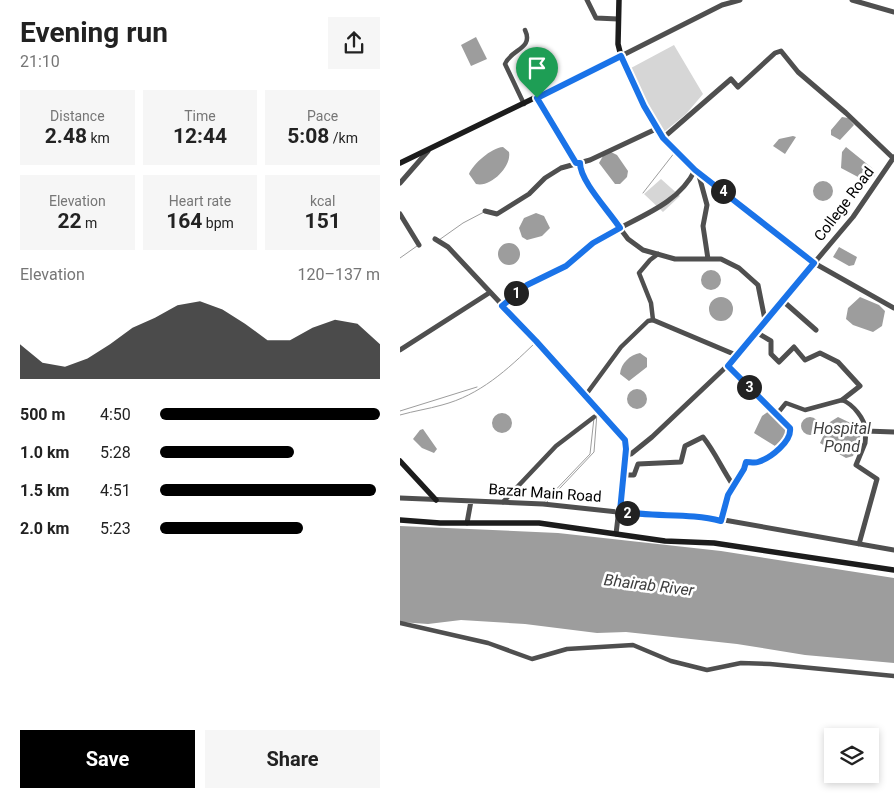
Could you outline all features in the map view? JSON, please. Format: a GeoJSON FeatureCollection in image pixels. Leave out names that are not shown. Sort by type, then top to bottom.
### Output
{"type":"FeatureCollection","features":[{"type":"Feature","properties":{"kind":"main road"},"geometry":{"type":"LineString","coordinates":[[400,163],[621,56],[618,44],[619,0]]}},
{"type":"Feature","properties":{"kind":"main road"},"geometry":{"type":"LineString","coordinates":[[400,461],[436,500]]}},
{"type":"Feature","properties":{"kind":"main road"},"geometry":{"type":"LineString","coordinates":[[400,520],[467,523],[539,523],[665,540],[714,543],[894,570]]}},
{"type":"Feature","properties":{"kind":"street"},"geometry":{"type":"LineString","coordinates":[[587,0],[596,18],[618,18]]}},
{"type":"Feature","properties":{"kind":"street"},"geometry":{"type":"LineString","coordinates":[[740,0],[722,5],[621,56],[656,129],[697,171],[814,263],[894,308]]}},
{"type":"Feature","properties":{"kind":"street"},"geometry":{"type":"LineString","coordinates":[[852,0],[894,12]]}},
{"type":"Feature","properties":{"kind":"street"},"geometry":{"type":"LineString","coordinates":[[524,104],[505,64],[508,58],[528,42],[525,30]]}},
{"type":"Feature","properties":{"kind":"street"},"geometry":{"type":"LineString","coordinates":[[663,138],[731,79],[738,87],[775,53],[781,51],[798,72],[894,157]]}},
{"type":"Feature","properties":{"kind":"street"},"geometry":{"type":"LineString","coordinates":[[537,98],[578,163],[582,175],[620,228],[635,245],[643,250],[675,259],[721,259],[739,268],[758,285],[766,320]]}},
{"type":"Feature","properties":{"kind":"street"},"geometry":{"type":"LineString","coordinates":[[485,211],[497,214],[529,194],[545,178],[561,168],[578,163],[656,129]]}},
{"type":"Feature","properties":{"kind":"street"},"geometry":{"type":"LineString","coordinates":[[400,183],[428,151]]}},
{"type":"Feature","properties":{"kind":"street","name":"College Road"},"geometry":{"type":"LineString","coordinates":[[625,456],[631,454],[652,437],[728,366],[736,354],[853,217],[894,157]]}},
{"type":"Feature","properties":{"kind":"street"},"geometry":{"type":"LineString","coordinates":[[502,306],[527,285],[566,266],[593,243],[640,218],[681,192],[697,171]]}},
{"type":"Feature","properties":{"kind":"street"},"geometry":{"type":"LineString","coordinates":[[697,171],[707,205],[703,226],[708,259]]}},
{"type":"Feature","properties":{"kind":"street"},"geometry":{"type":"LineString","coordinates":[[400,214],[419,245]]}},
{"type":"Feature","properties":{"kind":"street"},"geometry":{"type":"LineString","coordinates":[[435,239],[448,247],[623,437],[626,443],[616,534]]}},
{"type":"Feature","properties":{"kind":"street"},"geometry":{"type":"LineString","coordinates":[[653,320],[651,303],[639,276],[650,260],[658,254]]}},
{"type":"Feature","properties":{"kind":"street"},"geometry":{"type":"LineString","coordinates":[[400,349],[489,293]]}},
{"type":"Feature","properties":{"kind":"street"},"geometry":{"type":"LineString","coordinates":[[783,301],[816,330]]}},
{"type":"Feature","properties":{"kind":"street"},"geometry":{"type":"LineString","coordinates":[[585,396],[621,347],[648,320],[653,320],[736,354]]}},
{"type":"Feature","properties":{"kind":"street"},"geometry":{"type":"LineString","coordinates":[[756,332],[772,341],[771,354],[779,362],[794,347],[805,360],[820,353],[838,362],[860,386],[842,400],[830,401],[816,408],[805,410],[786,403],[777,414]]}},
{"type":"Feature","properties":{"kind":"street"},"geometry":{"type":"LineString","coordinates":[[721,521],[728,495],[744,469],[746,462],[759,462],[777,451],[790,437],[790,428],[728,366]]}},
{"type":"Feature","properties":{"kind":"street"},"geometry":{"type":"LineString","coordinates":[[842,400],[852,406],[866,425],[866,444],[856,465],[877,479],[859,544]]}},
{"type":"Feature","properties":{"kind":"street"},"geometry":{"type":"LineString","coordinates":[[503,502],[556,446],[594,417]]}},
{"type":"Feature","properties":{"kind":"street"},"geometry":{"type":"LineString","coordinates":[[866,431],[894,432]]}},
{"type":"Feature","properties":{"kind":"street"},"geometry":{"type":"LineString","coordinates":[[622,475],[634,475],[638,464],[681,462],[685,446],[703,437],[717,455],[733,485]]}},
{"type":"Feature","properties":{"kind":"street","name":"Bazar Main Road"},"geometry":{"type":"LineString","coordinates":[[400,498],[503,502],[620,511],[655,516],[707,517],[721,521],[894,550]]}},
{"type":"Feature","properties":{"kind":"street"},"geometry":{"type":"LineString","coordinates":[[467,523],[471,501]]}},
{"type":"Feature","properties":{"kind":"street"},"geometry":{"type":"LineString","coordinates":[[400,623],[488,643],[532,659],[567,649],[633,645],[671,661],[707,670],[741,663],[894,676]]}},
{"type":"Feature","properties":{"kind":"shaded area"},"geometry":{"type":"Polygon","coordinates":[[[674,45],[703,94],[686,114],[664,132],[659,128],[631,68],[674,45]]]}},
{"type":"Feature","properties":{"kind":"shaded area"},"geometry":{"type":"Polygon","coordinates":[[[661,179],[680,196],[663,212],[644,194],[661,179]]]}},
{"type":"Feature","properties":{"kind":"water"},"geometry":{"type":"Polygon","coordinates":[[[476,37],[487,59],[471,66],[461,45],[476,37]]]}},
{"type":"Feature","properties":{"kind":"water"},"geometry":{"type":"Polygon","coordinates":[[[842,117],[848,118],[854,125],[840,140],[831,135],[831,130],[842,117]]]}},
{"type":"Feature","properties":{"kind":"water"},"geometry":{"type":"Polygon","coordinates":[[[796,137],[785,154],[773,146],[779,139],[796,137]]]}},
{"type":"Feature","properties":{"kind":"water"},"geometry":{"type":"Polygon","coordinates":[[[503,147],[509,152],[509,158],[504,169],[488,183],[476,184],[469,174],[471,170],[488,153],[503,147]]]}},
{"type":"Feature","properties":{"kind":"water"},"geometry":{"type":"Polygon","coordinates":[[[846,147],[872,168],[875,174],[874,177],[858,177],[841,168],[842,152],[846,147]]]}},
{"type":"Feature","properties":{"kind":"water"},"geometry":{"type":"Polygon","coordinates":[[[611,152],[617,155],[628,171],[627,177],[620,184],[615,184],[599,163],[603,156],[611,152]]]}},
{"type":"Feature","properties":{"kind":"water"},"geometry":{"type":"Polygon","coordinates":[[[823,181],[830,184],[833,191],[830,198],[823,201],[816,198],[813,191],[816,184],[823,181]]]}},
{"type":"Feature","properties":{"kind":"water"},"geometry":{"type":"Polygon","coordinates":[[[536,213],[544,216],[550,228],[542,236],[527,240],[522,237],[519,228],[524,218],[536,213]]]}},
{"type":"Feature","properties":{"kind":"water"},"geometry":{"type":"Polygon","coordinates":[[[509,243],[517,246],[520,254],[517,262],[509,265],[501,262],[498,254],[501,246],[509,243]]]}},
{"type":"Feature","properties":{"kind":"water"},"geometry":{"type":"Polygon","coordinates":[[[839,247],[857,257],[854,265],[849,266],[833,257],[839,247]]]}},
{"type":"Feature","properties":{"kind":"water"},"geometry":{"type":"Polygon","coordinates":[[[711,270],[718,273],[721,280],[718,287],[711,290],[704,287],[701,280],[704,273],[711,270]]]}},
{"type":"Feature","properties":{"kind":"water"},"geometry":{"type":"Polygon","coordinates":[[[721,297],[730,300],[733,309],[730,318],[721,321],[712,318],[709,309],[712,300],[721,297]]]}},
{"type":"Feature","properties":{"kind":"water"},"geometry":{"type":"Polygon","coordinates":[[[860,297],[879,305],[885,311],[882,326],[873,332],[853,325],[846,319],[848,308],[860,297]]]}},
{"type":"Feature","properties":{"kind":"water"},"geometry":{"type":"Polygon","coordinates":[[[640,353],[647,358],[647,367],[629,381],[620,374],[622,366],[630,358],[640,353]]]}},
{"type":"Feature","properties":{"kind":"water"},"geometry":{"type":"Polygon","coordinates":[[[637,389],[644,392],[647,399],[644,406],[637,409],[630,406],[627,399],[630,392],[637,389]]]}},
{"type":"Feature","properties":{"kind":"water"},"geometry":{"type":"Polygon","coordinates":[[[769,411],[788,429],[779,444],[775,446],[754,433],[762,416],[769,411]]]}},
{"type":"Feature","properties":{"kind":"water"},"geometry":{"type":"Polygon","coordinates":[[[502,413],[509,416],[512,423],[509,430],[502,433],[495,430],[492,423],[495,416],[502,413]]]}},
{"type":"Feature","properties":{"kind":"water"},"geometry":{"type":"Polygon","coordinates":[[[810,417],[816,420],[819,426],[816,432],[810,435],[804,432],[801,426],[804,420],[810,417]]]}},
{"type":"Feature","properties":{"kind":"water","name":"Hospital Pond"},"geometry":{"type":"Polygon","coordinates":[[[838,417],[863,429],[853,456],[846,458],[820,443],[830,422],[838,417]]]}},
{"type":"Feature","properties":{"kind":"water"},"geometry":{"type":"Polygon","coordinates":[[[423,429],[437,449],[434,453],[422,448],[413,439],[423,429]]]}},
{"type":"Feature","properties":{"kind":"water","name":"Bhairab River"},"geometry":{"type":"Polygon","coordinates":[[[400,526],[558,533],[721,551],[894,578],[894,663],[805,655],[737,644],[626,632],[597,633],[525,624],[461,620],[428,624],[400,622],[400,526]]]}},
{"type":"Feature","properties":{"kind":"waterway"},"geometry":{"type":"LineString","coordinates":[[643,193],[675,152]]}},
{"type":"Feature","properties":{"kind":"waterway"},"geometry":{"type":"LineString","coordinates":[[439,240],[463,223],[484,212]]}},
{"type":"Feature","properties":{"kind":"waterway"},"geometry":{"type":"LineString","coordinates":[[400,258],[417,246]]}},
{"type":"Feature","properties":{"kind":"waterway"},"geometry":{"type":"LineString","coordinates":[[400,415],[456,401],[469,395],[503,372],[535,343]]}},
{"type":"Feature","properties":{"kind":"waterway"},"geometry":{"type":"LineString","coordinates":[[400,411],[477,387]]}},
{"type":"Feature","properties":{"kind":"waterway"},"geometry":{"type":"LineString","coordinates":[[546,503],[594,452],[597,413]]}},
{"type":"Feature","properties":{"kind":"waterway"},"geometry":{"type":"LineString","coordinates":[[545,501],[590,454],[594,418]]}},
{"type":"Feature","properties":{"kind":"route"},"geometry":{"type":"LineString","coordinates":[[621,56],[644,106],[663,138],[695,170],[814,263],[729,363],[728,366],[771,408],[790,428],[791,432],[790,437],[777,451],[759,462],[746,462],[746,467],[728,495],[721,521],[707,517],[635,515],[620,511],[626,449],[625,440],[502,306],[527,285],[558,268],[566,266],[593,243],[620,228],[585,180],[580,169],[580,163],[576,163],[537,98],[621,56]]}}]}
